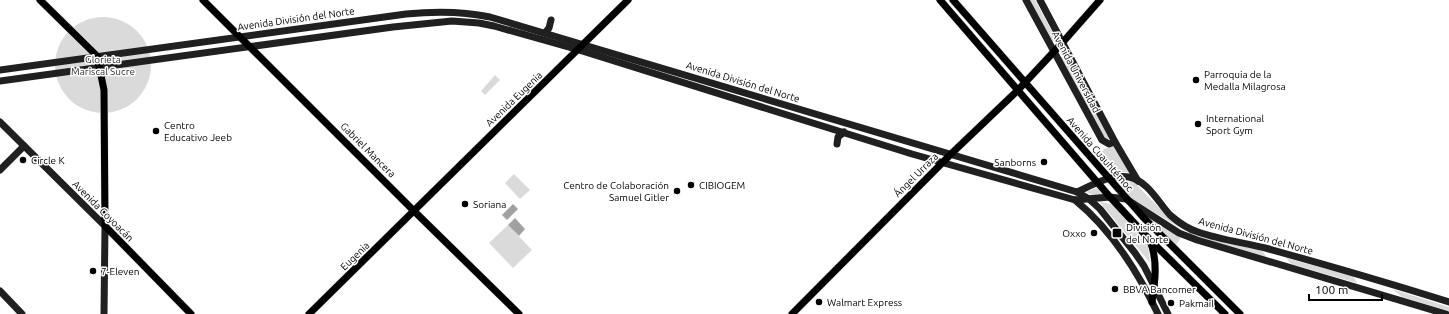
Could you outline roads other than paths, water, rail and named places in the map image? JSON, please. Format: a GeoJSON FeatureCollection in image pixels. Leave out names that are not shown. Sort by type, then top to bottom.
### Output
{"type":"FeatureCollection","features":[{"type":"Feature","properties":{"kind":"main road"},"geometry":{"type":"LineString","coordinates":[[40,0],[97,56],[100,67],[104,90],[104,314]]}},
{"type":"Feature","properties":{"kind":"main road","name":"Gabriel Mancera"},"geometry":{"type":"LineString","coordinates":[[203,0],[519,314]]}},
{"type":"Feature","properties":{"kind":"main road","name":"Avenida Eugenia"},"geometry":{"type":"LineString","coordinates":[[414,211],[628,0]]}},
{"type":"Feature","properties":{"kind":"main road","name":"Avenida Cuauhtémoc"},"geometry":{"type":"LineString","coordinates":[[940,0],[1110,197],[1149,239],[1225,314]]}},
{"type":"Feature","properties":{"kind":"main road","name":"Avenida Cuauhtémoc"},"geometry":{"type":"LineString","coordinates":[[953,0],[1126,199],[1240,314]]}},
{"type":"Feature","properties":{"kind":"main road","name":"Avenida Universidad"},"geometry":{"type":"LineString","coordinates":[[1026,0],[1102,140],[1109,144],[1115,142]]}},
{"type":"Feature","properties":{"kind":"main road","name":"Avenida Universidad"},"geometry":{"type":"LineString","coordinates":[[1040,0],[1115,142],[1138,181]]}},
{"type":"Feature","properties":{"kind":"main road"},"geometry":{"type":"LineString","coordinates":[[1063,42],[1100,0]]}},
{"type":"Feature","properties":{"kind":"main road","name":"Avenida División del Norte"},"geometry":{"type":"LineString","coordinates":[[0,70],[406,14],[436,11],[475,14],[545,33],[581,47],[912,154],[1075,200],[1110,197],[1126,199],[1179,233],[1197,240],[1446,314]]}},
{"type":"Feature","properties":{"kind":"main road"},"geometry":{"type":"LineString","coordinates":[[545,33],[549,28],[551,20]]}},
{"type":"Feature","properties":{"kind":"main road","name":"Avenida División del Norte"},"geometry":{"type":"LineString","coordinates":[[0,81],[394,27],[452,21],[479,23],[581,47],[1077,192]]}},
{"type":"Feature","properties":{"kind":"main road","name":"Ángel Urraza"},"geometry":{"type":"LineString","coordinates":[[792,314],[951,154],[1018,91],[1063,42]]}},
{"type":"Feature","properties":{"kind":"main road","name":"Avenida Coyoacán"},"geometry":{"type":"LineString","coordinates":[[0,122],[191,314]]}},
{"type":"Feature","properties":{"kind":"main road"},"geometry":{"type":"LineString","coordinates":[[837,144],[838,137],[844,132]]}},
{"type":"Feature","properties":{"kind":"main road"},"geometry":{"type":"LineString","coordinates":[[0,170],[24,146]]}},
{"type":"Feature","properties":{"kind":"main road"},"geometry":{"type":"LineString","coordinates":[[1077,192],[1098,182],[1109,179],[1128,177],[1138,181]]}},
{"type":"Feature","properties":{"kind":"main road","name":"Avenida División del Norte"},"geometry":{"type":"LineString","coordinates":[[1138,181],[1148,189],[1171,215],[1185,226],[1198,232],[1373,278],[1449,302]]}},
{"type":"Feature","properties":{"kind":"main road"},"geometry":{"type":"LineString","coordinates":[[1077,192],[1089,199],[1100,209],[1135,253],[1144,266],[1168,314]]}},
{"type":"Feature","properties":{"kind":"main road"},"geometry":{"type":"LineString","coordinates":[[1075,200],[1093,216],[1124,254],[1137,272],[1158,314]]}},
{"type":"Feature","properties":{"kind":"main road","name":"Eugenia"},"geometry":{"type":"LineString","coordinates":[[309,314],[414,211]]}},
{"type":"Feature","properties":{"kind":"main road"},"geometry":{"type":"LineString","coordinates":[[1149,239],[1153,250],[1154,260],[1154,287],[1152,302]]}},
{"type":"Feature","properties":{"kind":"main road"},"geometry":{"type":"LineString","coordinates":[[0,291],[22,314]]}},
{"type":"Feature","properties":{"kind":"place","name":"Parroquia de la Medalla Milagrosa"},"geometry":{"type":"Point","coordinates":[1196,80]}},
{"type":"Feature","properties":{"kind":"place","name":"International Sport Gym"},"geometry":{"type":"Point","coordinates":[1198,124]}},
{"type":"Feature","properties":{"kind":"place","name":"Centro Educativo Jeeb"},"geometry":{"type":"Point","coordinates":[156,131]}},
{"type":"Feature","properties":{"kind":"place","name":"Circle K"},"geometry":{"type":"Point","coordinates":[23,160]}},
{"type":"Feature","properties":{"kind":"place","name":"Sanborns"},"geometry":{"type":"Point","coordinates":[1044,162]}},
{"type":"Feature","properties":{"kind":"place","name":"CIBIOGEM"},"geometry":{"type":"Point","coordinates":[691,185]}},
{"type":"Feature","properties":{"kind":"place","name":"Centro de Colaboración Samuel Gitler"},"geometry":{"type":"Point","coordinates":[677,191]}},
{"type":"Feature","properties":{"kind":"place","name":"Soriana"},"geometry":{"type":"Point","coordinates":[465,204]}},
{"type":"Feature","properties":{"kind":"place","name":"Oxxo"},"geometry":{"type":"Point","coordinates":[1094,233]}},
{"type":"Feature","properties":{"kind":"place","name":"División del Norte"},"geometry":{"type":"Point","coordinates":[1117,233]}},
{"type":"Feature","properties":{"kind":"place","name":"7-Eleven"},"geometry":{"type":"Point","coordinates":[93,271]}},
{"type":"Feature","properties":{"kind":"place","name":"BBVA Bancomer"},"geometry":{"type":"Point","coordinates":[1115,289]}},
{"type":"Feature","properties":{"kind":"place","name":"Walmart Express"},"geometry":{"type":"Point","coordinates":[819,302]}},
{"type":"Feature","properties":{"kind":"place","name":"Pakmail"},"geometry":{"type":"Point","coordinates":[1171,303]}},
{"type":"Feature","properties":{"kind":"park label","name":"Glorieta Mariscal Sucre"},"geometry":{"type":"Point","coordinates":[103,64]}}]}
